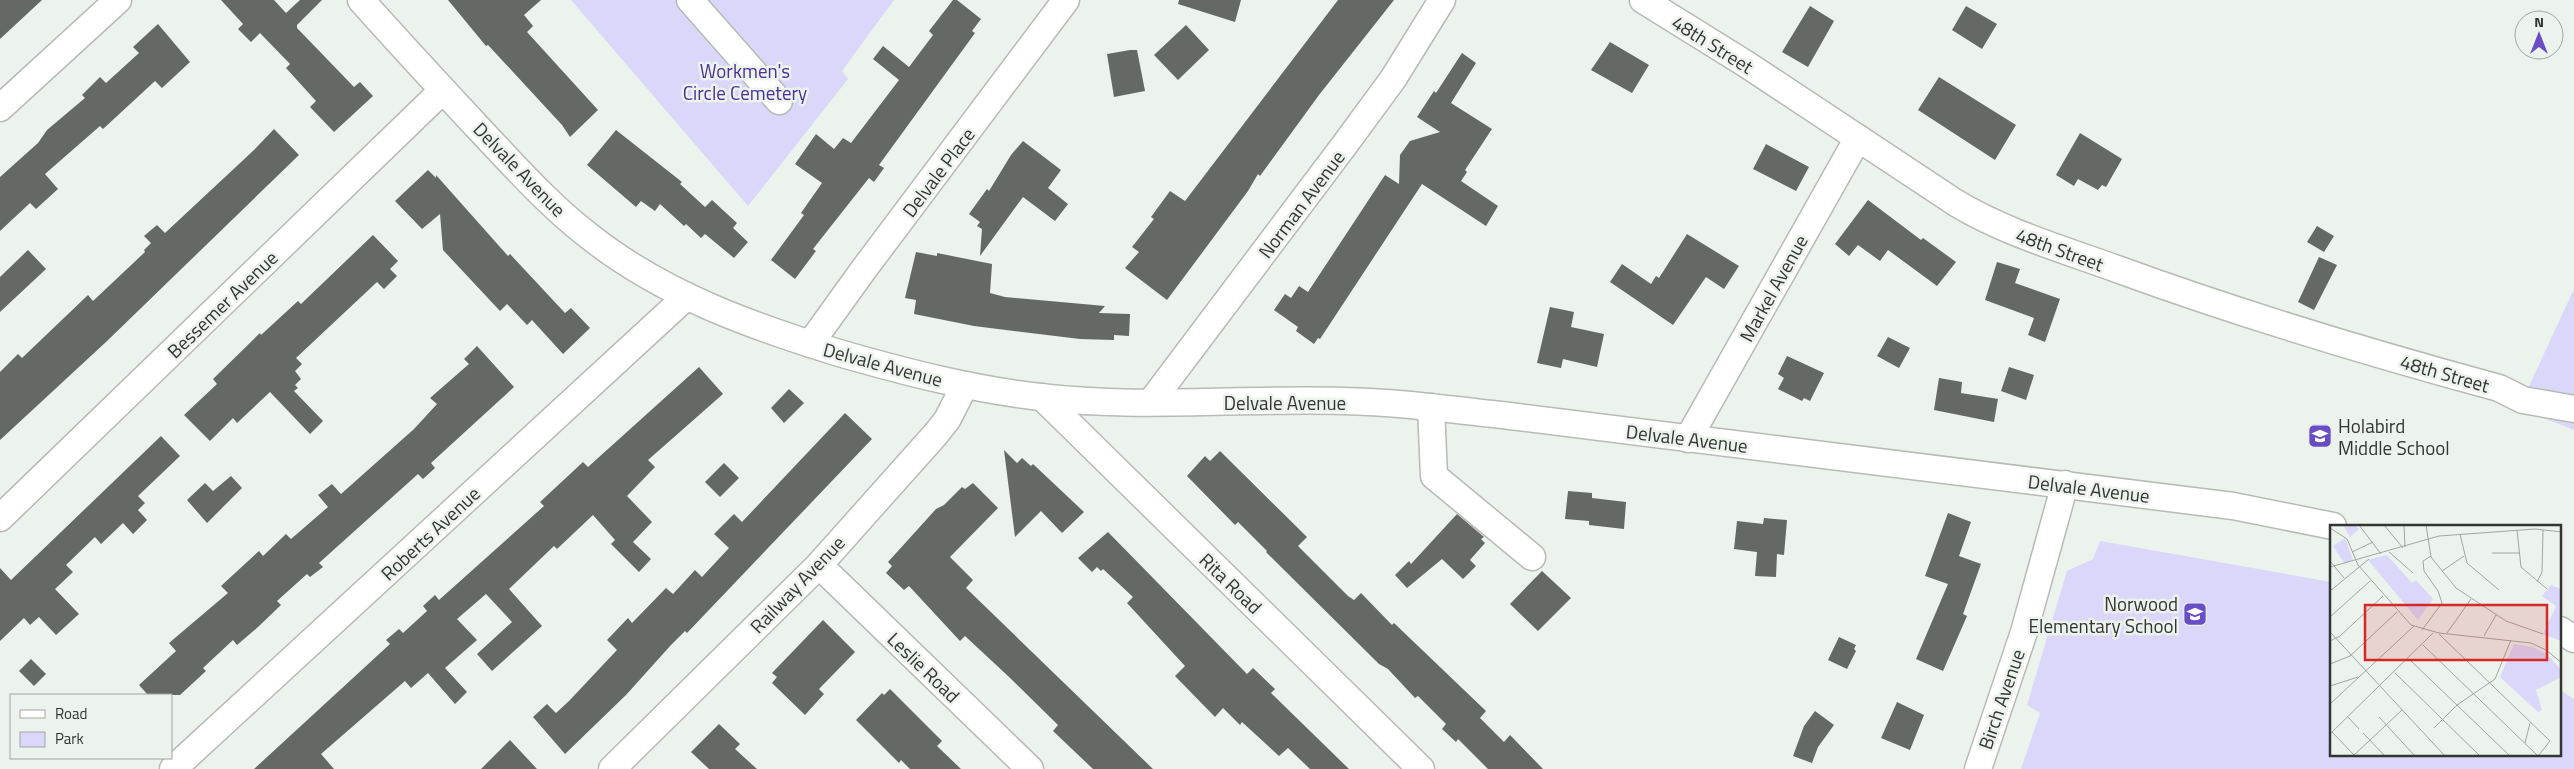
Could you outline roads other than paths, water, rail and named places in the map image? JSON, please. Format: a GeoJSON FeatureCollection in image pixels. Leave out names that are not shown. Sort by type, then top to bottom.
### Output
{"type":"FeatureCollection","features":[{"type":"Feature","properties":{"kind":"street"},"geometry":{"type":"LineString","coordinates":[[0,108],[118,0]]}},
{"type":"Feature","properties":{"kind":"street","name":"Delvale Avenue"},"geometry":{"type":"LineString","coordinates":[[361,0],[538,191],[567,218],[616,256],[687,296],[759,328],[875,363],[965,385],[1042,397],[1151,402],[1344,401],[1431,407],[2233,506],[2330,525]]}},
{"type":"Feature","properties":{"kind":"street"},"geometry":{"type":"LineString","coordinates":[[690,0],[779,101]]}},
{"type":"Feature","properties":{"kind":"street","name":"Delvale Place"},"geometry":{"type":"LineString","coordinates":[[810,344],[1066,0]]}},
{"type":"Feature","properties":{"kind":"street","name":"Norman Avenue"},"geometry":{"type":"LineString","coordinates":[[1151,402],[1346,144],[1392,79],[1442,0]]}},
{"type":"Feature","properties":{"kind":"street","name":"48th Street"},"geometry":{"type":"LineString","coordinates":[[1643,0],[1988,222],[2170,288],[2288,328],[2499,388],[2523,400],[2574,409]]}},
{"type":"Feature","properties":{"kind":"street","name":"Bessemer Avenue"},"geometry":{"type":"LineString","coordinates":[[0,518],[443,90]]}},
{"type":"Feature","properties":{"kind":"street","name":"Markel Avenue"},"geometry":{"type":"LineString","coordinates":[[1688,439],[1858,138]]}},
{"type":"Feature","properties":{"kind":"street","name":"Roberts Avenue"},"geometry":{"type":"LineString","coordinates":[[173,769],[687,296]]}},
{"type":"Feature","properties":{"kind":"street","name":"Railway Avenue"},"geometry":{"type":"LineString","coordinates":[[626,765],[819,565],[935,435],[947,420],[965,385]]}},
{"type":"Feature","properties":{"kind":"street","name":"Rita Road"},"geometry":{"type":"LineString","coordinates":[[1042,397],[1421,769]]}},
{"type":"Feature","properties":{"kind":"street"},"geometry":{"type":"LineString","coordinates":[[1431,407],[1434,476],[1532,557]]}},
{"type":"Feature","properties":{"kind":"street","name":"Birch Avenue"},"geometry":{"type":"LineString","coordinates":[[1978,769],[2024,632],[2065,484]]}},
{"type":"Feature","properties":{"kind":"street","name":"Leslie Road"},"geometry":{"type":"LineString","coordinates":[[819,565],[1030,769]]}},
{"type":"Feature","properties":{"kind":"street"},"geometry":{"type":"LineString","coordinates":[[2562,631],[2574,639]]}},
{"type":"Feature","properties":{"kind":"place","name":"Holabird Middle School"},"geometry":{"type":"Point","coordinates":[2320,436]}},
{"type":"Feature","properties":{"kind":"place","name":"Norwood Elementary School"},"geometry":{"type":"Point","coordinates":[2195,614]}},
{"type":"Feature","properties":{"kind":"park label","name":"Workmen's Circle Cemetery"},"geometry":{"type":"Point","coordinates":[745,81]}}]}
